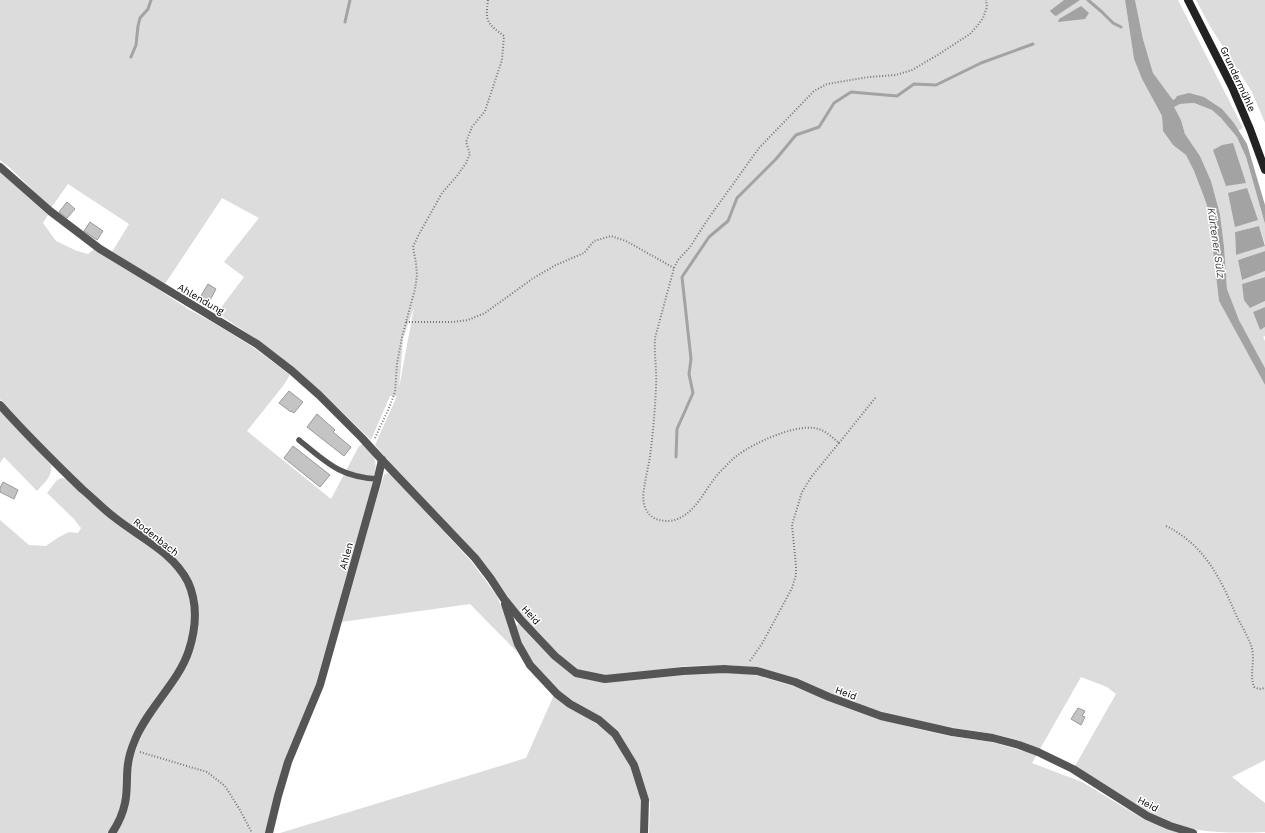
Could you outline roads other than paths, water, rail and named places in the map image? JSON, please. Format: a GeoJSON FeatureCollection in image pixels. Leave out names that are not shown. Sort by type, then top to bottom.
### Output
{"type":"FeatureCollection","features":[{"type":"Feature","properties":{"kind":"main road","name":"Grundermühle"},"geometry":{"type":"LineString","coordinates":[[1188,0],[1232,87],[1250,129],[1265,170]]}},
{"type":"Feature","properties":{"kind":"street","name":"Ahlendung"},"geometry":{"type":"LineString","coordinates":[[0,167],[50,211],[100,249],[257,344],[292,371],[319,395],[382,460]]}},
{"type":"Feature","properties":{"kind":"street","name":"Rodenbach"},"geometry":{"type":"LineString","coordinates":[[0,405],[20,428],[63,471],[114,518],[156,546],[179,567],[188,582],[193,596],[195,611],[193,634],[187,657],[144,722],[135,740],[128,763],[125,804],[117,825],[112,833]]}},
{"type":"Feature","properties":{"kind":"street","name":"Ahlen"},"geometry":{"type":"LineString","coordinates":[[269,833],[288,762],[320,685],[382,460]]}},
{"type":"Feature","properties":{"kind":"street"},"geometry":{"type":"LineString","coordinates":[[382,460],[475,558],[491,579],[504,599],[518,644],[530,665],[557,694],[570,704],[599,720],[615,734],[634,765],[645,800],[644,833]]}},
{"type":"Feature","properties":{"kind":"street","name":"Heid"},"geometry":{"type":"LineString","coordinates":[[504,599],[555,656],[576,673],[606,679],[683,671],[724,669],[757,671],[795,682],[829,697],[881,716],[952,732],[993,738],[1038,752],[1073,769],[1147,816],[1170,826],[1193,833]]}},
{"type":"Feature","properties":{"kind":"lane"},"geometry":{"type":"LineString","coordinates":[[299,440],[325,461],[341,471],[359,477],[378,479]]}},
{"type":"Feature","properties":{"kind":"water"},"geometry":{"type":"Polygon","coordinates":[[[1064,0],[1080,0],[1056,16],[1054,15],[1050,11],[1064,0]]]}},
{"type":"Feature","properties":{"kind":"water","name":"Kürtener Sülz"},"geometry":{"type":"Polygon","coordinates":[[[1125,0],[1135,0],[1143,39],[1153,73],[1173,100],[1177,96],[1189,93],[1204,97],[1222,109],[1234,123],[1247,144],[1265,205],[1265,224],[1246,157],[1237,137],[1212,110],[1194,103],[1180,104],[1174,107],[1181,120],[1185,134],[1200,156],[1211,181],[1220,214],[1227,289],[1239,320],[1265,368],[1265,385],[1219,301],[1208,209],[1194,171],[1186,155],[1173,145],[1163,131],[1162,116],[1142,79],[1134,59],[1125,0]]]}},
{"type":"Feature","properties":{"kind":"water"},"geometry":{"type":"Polygon","coordinates":[[[1081,6],[1089,13],[1085,19],[1058,22],[1059,19],[1081,6]]]}},
{"type":"Feature","properties":{"kind":"water"},"geometry":{"type":"Polygon","coordinates":[[[1233,143],[1246,183],[1226,186],[1213,150],[1222,145],[1233,143]]]}},
{"type":"Feature","properties":{"kind":"water"},"geometry":{"type":"Polygon","coordinates":[[[1247,188],[1258,220],[1235,227],[1228,193],[1247,188]]]}},
{"type":"Feature","properties":{"kind":"water"},"geometry":{"type":"Polygon","coordinates":[[[1259,226],[1265,246],[1236,255],[1235,232],[1259,226]]]}},
{"type":"Feature","properties":{"kind":"water"},"geometry":{"type":"Polygon","coordinates":[[[1265,251],[1265,271],[1242,280],[1238,260],[1265,251]]]}},
{"type":"Feature","properties":{"kind":"water"},"geometry":{"type":"Polygon","coordinates":[[[1265,277],[1265,301],[1250,308],[1244,300],[1242,284],[1265,277]]]}},
{"type":"Feature","properties":{"kind":"water"},"geometry":{"type":"Polygon","coordinates":[[[1265,307],[1265,327],[1260,330],[1253,312],[1265,307]]]}},
{"type":"Feature","properties":{"kind":"waterway"},"geometry":{"type":"LineString","coordinates":[[131,57],[136,45],[140,18],[148,9],[151,0]]}},
{"type":"Feature","properties":{"kind":"waterway"},"geometry":{"type":"LineString","coordinates":[[345,22],[350,0]]}},
{"type":"Feature","properties":{"kind":"waterway"},"geometry":{"type":"LineString","coordinates":[[1088,0],[1113,23],[1121,27]]}},
{"type":"Feature","properties":{"kind":"waterway"},"geometry":{"type":"LineString","coordinates":[[676,457],[677,429],[693,393],[689,374],[691,359],[682,277],[709,237],[728,221],[737,198],[776,159],[796,135],[819,127],[834,103],[851,92],[897,96],[914,84],[936,85],[981,63],[1033,44]]}}]}
